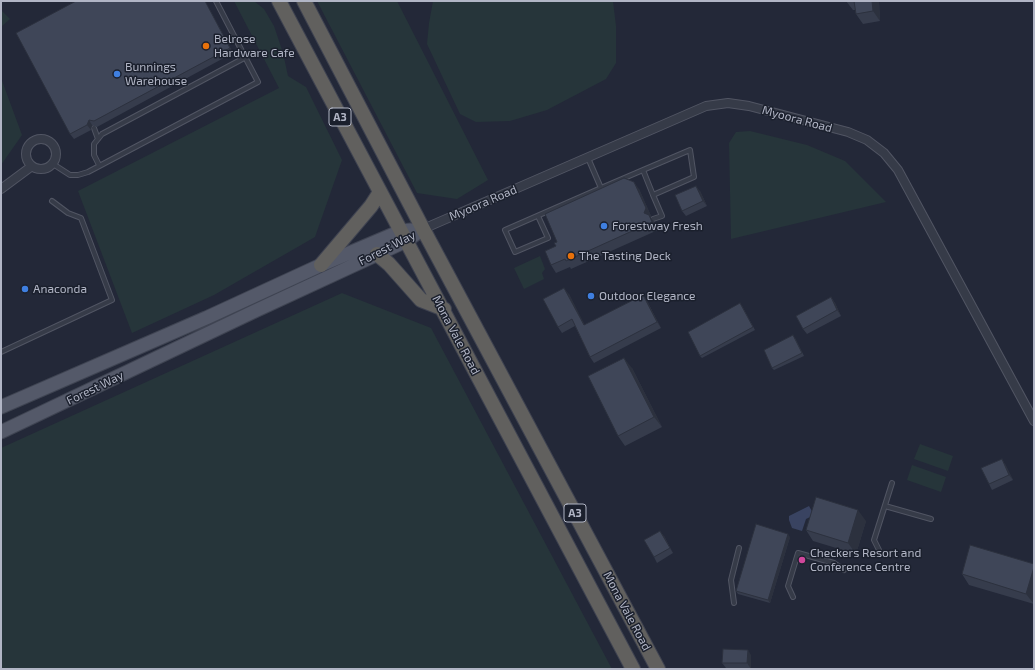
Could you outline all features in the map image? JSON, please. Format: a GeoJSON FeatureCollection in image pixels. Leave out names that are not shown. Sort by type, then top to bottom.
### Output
{"type":"FeatureCollection","features":[{"type":"Feature","properties":{"kind":"highway","name":"Mona Vale Road"},"geometry":{"type":"LineString","coordinates":[[279,1],[634,669]]}},
{"type":"Feature","properties":{"kind":"highway","name":"Mona Vale Road"},"geometry":{"type":"LineString","coordinates":[[304,1],[423,229],[658,669]]}},
{"type":"Feature","properties":{"kind":"highway"},"geometry":{"type":"LineString","coordinates":[[321,265],[371,206],[380,192]]}},
{"type":"Feature","properties":{"kind":"highway"},"geometry":{"type":"LineString","coordinates":[[377,254],[389,264],[421,300],[444,309]]}},
{"type":"Feature","properties":{"kind":"main road","name":"Forest Way"},"geometry":{"type":"LineString","coordinates":[[1,407],[206,318],[321,265],[423,229]]}},
{"type":"Feature","properties":{"kind":"main road","name":"Forest Way"},"geometry":{"type":"LineString","coordinates":[[1,432],[377,254],[403,236]]}},
{"type":"Feature","properties":{"kind":"street","name":"Myoora Road"},"geometry":{"type":"LineString","coordinates":[[423,229],[706,106],[728,103],[750,106],[848,132],[867,140],[884,153],[898,170],[1034,421]]}},
{"type":"Feature","properties":{"kind":"street"},"geometry":{"type":"LineString","coordinates":[[40,140],[49,142],[54,147],[56,156],[53,164],[42,169],[32,166],[27,158],[28,148],[34,142],[40,140]]}},
{"type":"Feature","properties":{"kind":"street"},"geometry":{"type":"LineString","coordinates":[[1,189],[32,166]]}},
{"type":"Feature","properties":{"kind":"lane"},"geometry":{"type":"LineString","coordinates":[[53,164],[70,175],[88,172],[258,82],[216,1]]}},
{"type":"Feature","properties":{"kind":"lane"},"geometry":{"type":"LineString","coordinates":[[99,165],[94,155],[94,144],[102,134],[246,57]]}},
{"type":"Feature","properties":{"kind":"lane"},"geometry":{"type":"LineString","coordinates":[[94,128],[98,139]]}},
{"type":"Feature","properties":{"kind":"lane"},"geometry":{"type":"LineString","coordinates":[[538,216],[548,238],[515,252],[505,230],[690,150],[694,177],[653,195]]}},
{"type":"Feature","properties":{"kind":"lane"},"geometry":{"type":"LineString","coordinates":[[588,158],[601,188]]}},
{"type":"Feature","properties":{"kind":"lane"},"geometry":{"type":"LineString","coordinates":[[643,170],[662,216],[653,219]]}},
{"type":"Feature","properties":{"kind":"lane"},"geometry":{"type":"LineString","coordinates":[[1,352],[112,300],[81,218],[68,213],[52,201]]}},
{"type":"Feature","properties":{"kind":"lane"},"geometry":{"type":"LineString","coordinates":[[879,550],[874,540],[892,483]]}},
{"type":"Feature","properties":{"kind":"lane"},"geometry":{"type":"LineString","coordinates":[[885,506],[931,519]]}},
{"type":"Feature","properties":{"kind":"lane"},"geometry":{"type":"LineString","coordinates":[[734,603],[731,580],[739,548]]}},
{"type":"Feature","properties":{"kind":"lane"},"geometry":{"type":"LineString","coordinates":[[793,597],[788,586],[798,553],[834,563],[844,570]]}},
{"type":"Feature","properties":{"kind":"shaded area"},"geometry":{"type":"Polygon","coordinates":[[[234,1],[254,1],[264,9],[274,26],[283,53],[288,76],[306,87],[342,160],[315,237],[214,295],[132,333],[78,191],[279,88],[234,1]]]}},
{"type":"Feature","properties":{"kind":"shaded area"},"geometry":{"type":"Polygon","coordinates":[[[317,1],[397,1],[488,180],[457,199],[417,193],[317,1]]]}},
{"type":"Feature","properties":{"kind":"shaded area"},"geometry":{"type":"Polygon","coordinates":[[[433,1],[613,1],[616,26],[616,63],[606,79],[547,110],[510,121],[476,122],[460,114],[427,44],[433,1]]]}},
{"type":"Feature","properties":{"kind":"shaded area"},"geometry":{"type":"Polygon","coordinates":[[[1,10],[10,19],[1,27],[1,10]]]}},
{"type":"Feature","properties":{"kind":"shaded area"},"geometry":{"type":"Polygon","coordinates":[[[1,78],[22,135],[1,165],[1,78]]]}},
{"type":"Feature","properties":{"kind":"shaded area"},"geometry":{"type":"Polygon","coordinates":[[[750,131],[807,145],[845,161],[886,202],[731,239],[729,143],[736,132],[750,131]]]}},
{"type":"Feature","properties":{"kind":"shaded area"},"geometry":{"type":"Polygon","coordinates":[[[540,256],[545,269],[542,273],[544,279],[524,289],[514,268],[540,256]]]}},
{"type":"Feature","properties":{"kind":"shaded area"},"geometry":{"type":"Polygon","coordinates":[[[342,293],[431,328],[612,669],[1,669],[1,448],[342,293]]]}},
{"type":"Feature","properties":{"kind":"shaded area"},"geometry":{"type":"Polygon","coordinates":[[[920,444],[953,456],[948,471],[914,459],[920,444]]]}},
{"type":"Feature","properties":{"kind":"shaded area"},"geometry":{"type":"Polygon","coordinates":[[[912,465],[946,477],[941,492],[907,480],[912,465]]]}},
{"type":"Feature","properties":{"kind":"water"},"geometry":{"type":"Polygon","coordinates":[[[809,506],[814,515],[806,519],[802,531],[792,528],[789,516],[809,506]]]}},
{"type":"Feature","properties":{"kind":"building","name":"Bunnings Warehouse"},"geometry":{"type":"Polygon","coordinates":[[[76,1],[205,1],[230,48],[94,121],[89,120],[87,125],[70,134],[16,33],[76,1]]]}},
{"type":"Feature","properties":{"kind":"building"},"geometry":{"type":"Polygon","coordinates":[[[854,1],[872,1],[873,11],[856,14],[854,1]]]}},
{"type":"Feature","properties":{"kind":"building","name":"Forestway Fresh"},"geometry":{"type":"Polygon","coordinates":[[[624,178],[634,182],[646,208],[644,213],[649,215],[652,222],[566,261],[565,259],[551,265],[545,251],[556,246],[554,243],[557,242],[545,214],[624,178]]]}},
{"type":"Feature","properties":{"kind":"building"},"geometry":{"type":"Polygon","coordinates":[[[696,186],[703,201],[682,211],[675,195],[696,186]]]}},
{"type":"Feature","properties":{"kind":"building"},"geometry":{"type":"Polygon","coordinates":[[[564,288],[584,325],[643,295],[657,322],[590,357],[572,319],[558,327],[543,299],[564,288]]]}},
{"type":"Feature","properties":{"kind":"building"},"geometry":{"type":"Polygon","coordinates":[[[831,297],[837,310],[803,329],[796,316],[831,297]]]}},
{"type":"Feature","properties":{"kind":"building"},"geometry":{"type":"Polygon","coordinates":[[[740,303],[753,327],[700,356],[688,332],[740,303]]]}},
{"type":"Feature","properties":{"kind":"building"},"geometry":{"type":"Polygon","coordinates":[[[793,335],[802,353],[772,368],[764,350],[793,335]]]}},
{"type":"Feature","properties":{"kind":"building"},"geometry":{"type":"Polygon","coordinates":[[[624,358],[654,417],[618,436],[588,376],[624,358]]]}},
{"type":"Feature","properties":{"kind":"building"},"geometry":{"type":"Polygon","coordinates":[[[1002,459],[1009,475],[989,484],[981,468],[1002,459]]]}},
{"type":"Feature","properties":{"kind":"building"},"geometry":{"type":"Polygon","coordinates":[[[816,497],[858,510],[848,543],[806,530],[816,497]]]}},
{"type":"Feature","properties":{"kind":"building"},"geometry":{"type":"Polygon","coordinates":[[[756,524],[788,534],[768,600],[736,591],[756,524]]]}},
{"type":"Feature","properties":{"kind":"building"},"geometry":{"type":"Polygon","coordinates":[[[660,531],[670,548],[654,557],[644,540],[660,531]]]}},
{"type":"Feature","properties":{"kind":"building"},"geometry":{"type":"Polygon","coordinates":[[[970,545],[1034,564],[1026,594],[962,574],[970,545]]]}},
{"type":"Feature","properties":{"kind":"building"},"geometry":{"type":"Polygon","coordinates":[[[723,649],[748,650],[747,663],[722,663],[723,649]]]}},
{"type":"Feature","properties":{"kind":"place","name":"Belrose Hardware Cafe"},"geometry":{"type":"Point","coordinates":[206,46]}},
{"type":"Feature","properties":{"kind":"place","name":"Bunnings Warehouse"},"geometry":{"type":"Point","coordinates":[117,74]}},
{"type":"Feature","properties":{"kind":"place","name":"Forestway Fresh"},"geometry":{"type":"Point","coordinates":[604,226]}},
{"type":"Feature","properties":{"kind":"place","name":"The Tasting Deck"},"geometry":{"type":"Point","coordinates":[571,256]}},
{"type":"Feature","properties":{"kind":"place","name":"Anaconda"},"geometry":{"type":"Point","coordinates":[25,289]}},
{"type":"Feature","properties":{"kind":"place","name":"Outdoor Elegance"},"geometry":{"type":"Point","coordinates":[591,296]}},
{"type":"Feature","properties":{"kind":"place","name":"Checkers Resort and Conference Centre"},"geometry":{"type":"Point","coordinates":[802,560]}}]}
